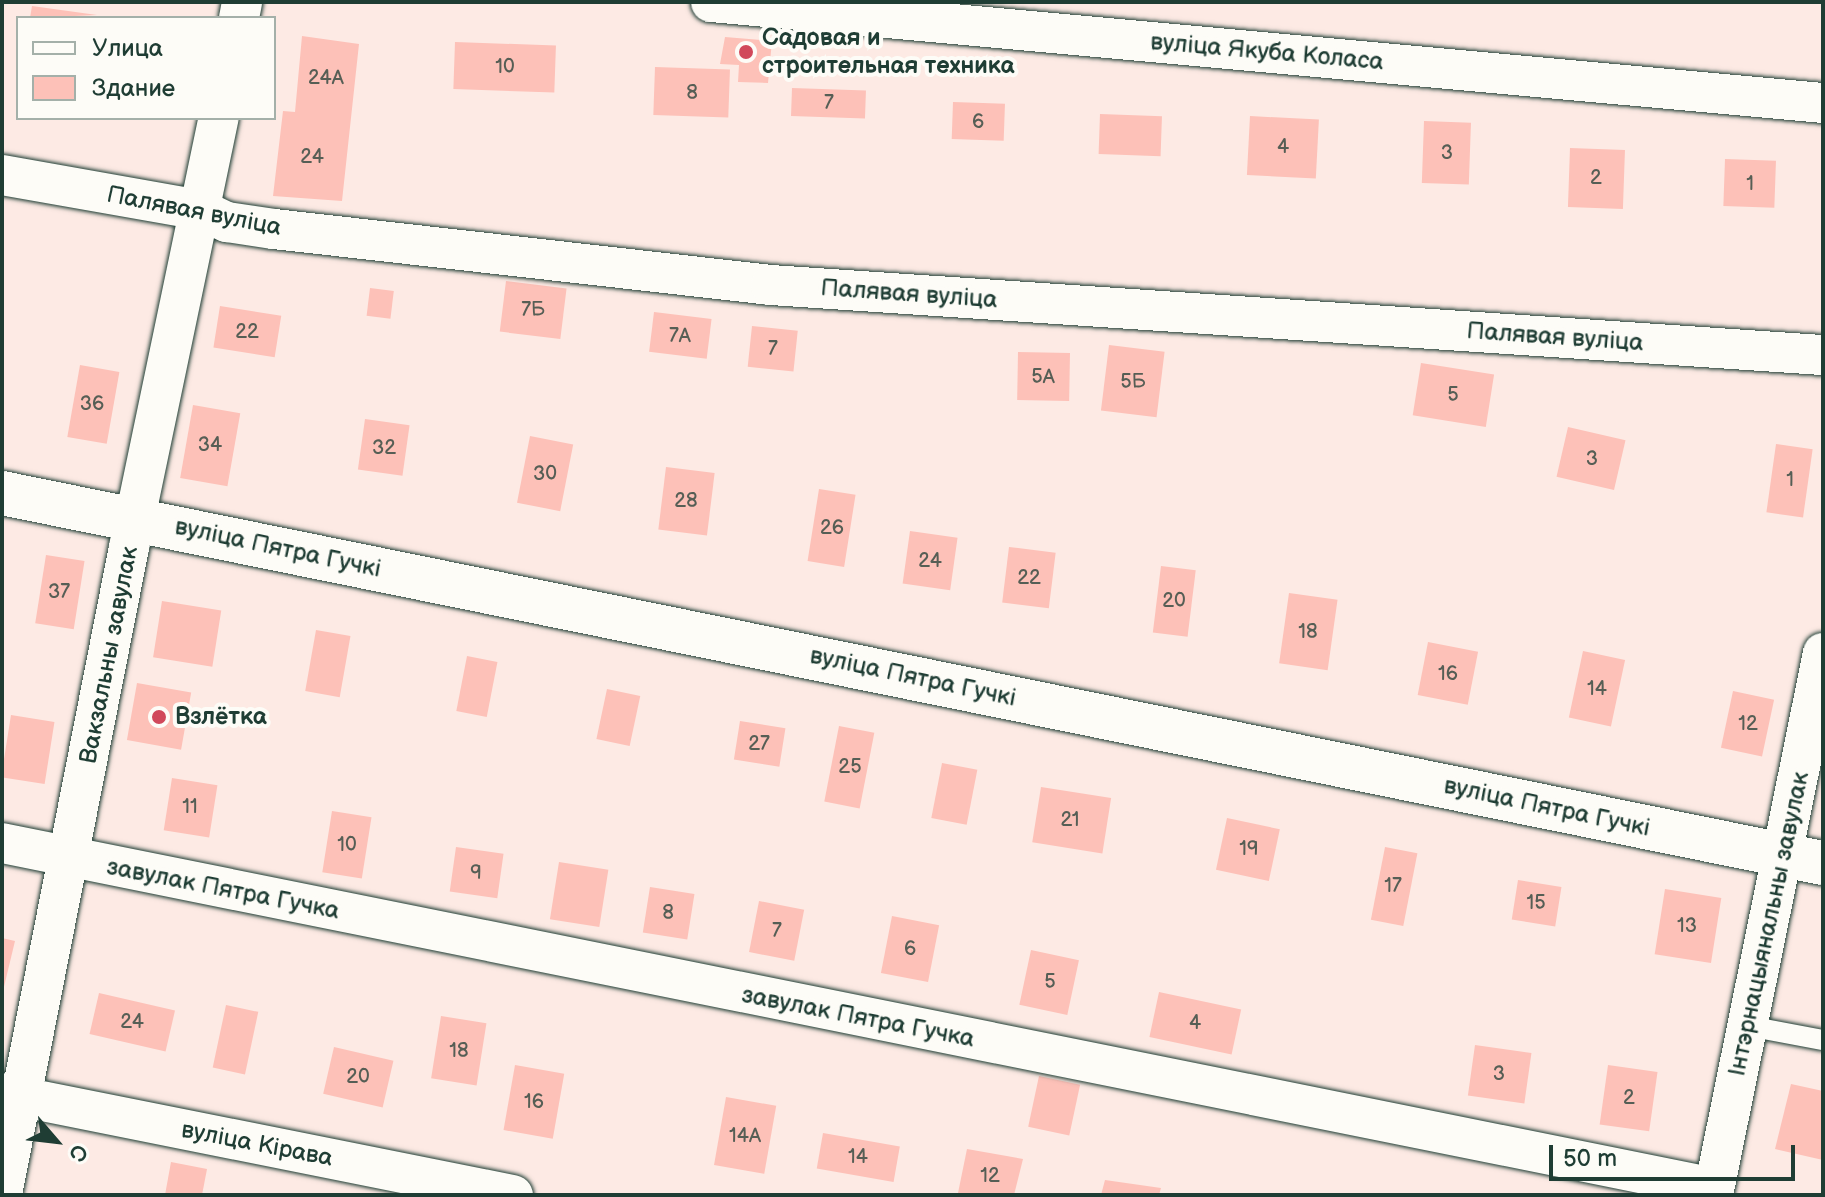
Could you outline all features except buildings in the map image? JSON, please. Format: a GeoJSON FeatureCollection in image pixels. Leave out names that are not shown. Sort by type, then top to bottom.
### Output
{"type":"FeatureCollection","features":[{"type":"Feature","properties":{"kind":"street","name":"вуліца Якуба Коласа"},"geometry":{"type":"LineString","coordinates":[[711,2],[1823,103]]}},
{"type":"Feature","properties":{"kind":"street","name":"Вакзальны завулак"},"geometry":{"type":"LineString","coordinates":[[2,1194],[12,1095],[71,859],[135,518],[219,120]]}},
{"type":"Feature","properties":{"kind":"street","name":"Палявая вуліца"},"geometry":{"type":"LineString","coordinates":[[2,175],[201,210],[227,222],[274,229],[771,285],[1823,355]]}},
{"type":"Feature","properties":{"kind":"street","name":"вуліца Пятра Гучкі"},"geometry":{"type":"LineString","coordinates":[[2,493],[1804,860]]}},
{"type":"Feature","properties":{"kind":"street","name":"Інтэрнацыянальны завулак"},"geometry":{"type":"LineString","coordinates":[[1714,1192],[1748,1026],[1804,860],[1823,653]]}},
{"type":"Feature","properties":{"kind":"street","name":"завулак Пятра Гучка"},"geometry":{"type":"LineString","coordinates":[[2,843],[1714,1192]]}},
{"type":"Feature","properties":{"kind":"street","name":"вуліца Кірава"},"geometry":{"type":"LineString","coordinates":[[12,1095],[513,1195]]}},
{"type":"Feature","properties":{"kind":"lane"},"geometry":{"type":"LineString","coordinates":[[1748,1026],[1823,1040]]}},
{"type":"Feature","properties":{"kind":"place","name":"Садовая и строительная техника"},"geometry":{"type":"Point","coordinates":[746,52]}},
{"type":"Feature","properties":{"kind":"place","name":"Взлётка"},"geometry":{"type":"Point","coordinates":[159,717]}}]}
